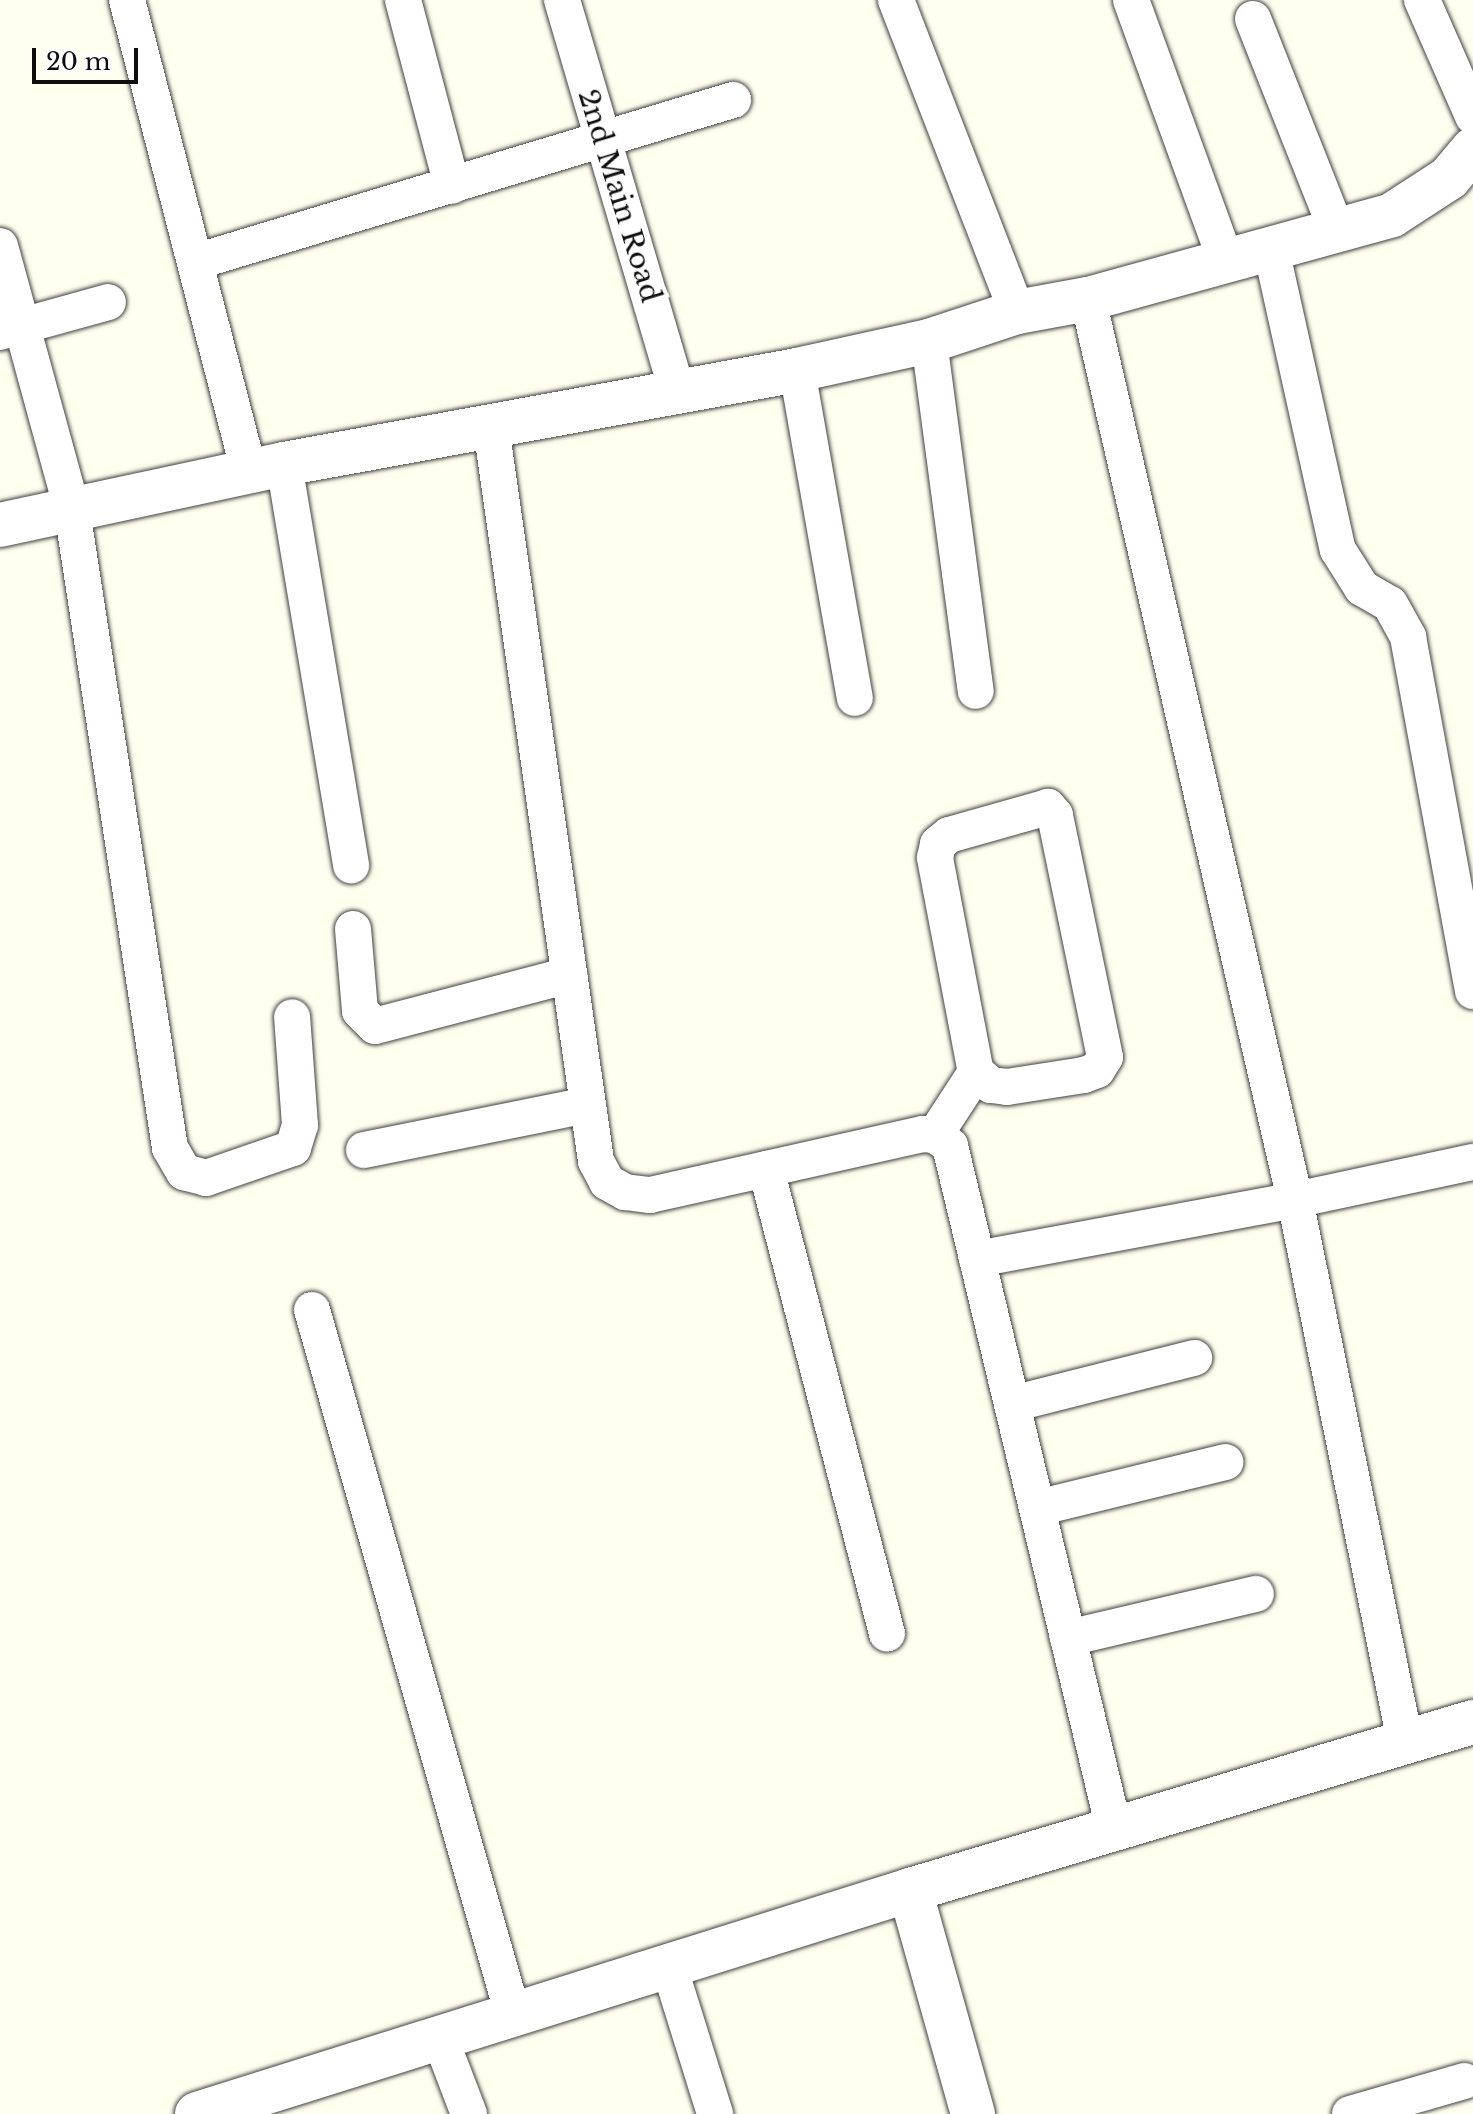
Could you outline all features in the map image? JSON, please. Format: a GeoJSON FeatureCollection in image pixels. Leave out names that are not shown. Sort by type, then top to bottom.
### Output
{"type":"FeatureCollection","features":[{"type":"Feature","properties":{"kind":"street"},"geometry":{"type":"LineString","coordinates":[[127,0],[195,262],[267,468],[351,865]]}},
{"type":"Feature","properties":{"kind":"street"},"geometry":{"type":"LineString","coordinates":[[403,0],[452,186]]}},
{"type":"Feature","properties":{"kind":"street","name":"2nd Main Road"},"geometry":{"type":"LineString","coordinates":[[562,0],[601,142],[677,391]]}},
{"type":"Feature","properties":{"kind":"street"},"geometry":{"type":"LineString","coordinates":[[896,0],[1017,312]]}},
{"type":"Feature","properties":{"kind":"street"},"geometry":{"type":"LineString","coordinates":[[1131,0],[1226,261]]}},
{"type":"Feature","properties":{"kind":"street"},"geometry":{"type":"LineString","coordinates":[[1422,0],[1473,116]]}},
{"type":"Feature","properties":{"kind":"street"},"geometry":{"type":"LineString","coordinates":[[1253,19],[1337,231]]}},
{"type":"Feature","properties":{"kind":"street"},"geometry":{"type":"LineString","coordinates":[[195,262],[733,100]]}},
{"type":"Feature","properties":{"kind":"street"},"geometry":{"type":"LineString","coordinates":[[0,525],[267,468],[797,370],[929,341],[1017,312],[1088,299],[1392,215],[1449,178],[1473,149]]}},
{"type":"Feature","properties":{"kind":"street"},"geometry":{"type":"LineString","coordinates":[[0,246],[10,329],[72,510],[170,1148],[184,1172],[206,1178],[293,1148],[300,1125],[292,1017]]}},
{"type":"Feature","properties":{"kind":"street"},"geometry":{"type":"LineString","coordinates":[[1271,249],[1338,550],[1362,588],[1390,604],[1408,637],[1473,991]]}},
{"type":"Feature","properties":{"kind":"street"},"geometry":{"type":"LineString","coordinates":[[1088,299],[1295,1200],[1405,1741]]}},
{"type":"Feature","properties":{"kind":"street"},"geometry":{"type":"LineString","coordinates":[[10,329],[108,302]]}},
{"type":"Feature","properties":{"kind":"street"},"geometry":{"type":"LineString","coordinates":[[929,341],[976,691]]}},
{"type":"Feature","properties":{"kind":"street"},"geometry":{"type":"LineString","coordinates":[[797,370],[855,698]]}},
{"type":"Feature","properties":{"kind":"street"},"geometry":{"type":"LineString","coordinates":[[491,427],[596,1161],[607,1182],[625,1192],[650,1195],[935,1135],[976,1072],[935,858],[938,844],[949,835],[1048,807],[1055,815],[1105,1057],[1097,1070],[1084,1075],[1007,1087],[991,1085],[976,1072]]}},
{"type":"Feature","properties":{"kind":"street"},"geometry":{"type":"LineString","coordinates":[[353,929],[360,1011],[375,1026],[569,975]]}},
{"type":"Feature","properties":{"kind":"street"},"geometry":{"type":"LineString","coordinates":[[364,1150],[588,1105]]}},
{"type":"Feature","properties":{"kind":"street"},"geometry":{"type":"LineString","coordinates":[[935,1135],[950,1146],[956,1162],[1114,1829]]}},
{"type":"Feature","properties":{"kind":"street"},"geometry":{"type":"LineString","coordinates":[[977,1259],[1295,1200],[1473,1162]]}},
{"type":"Feature","properties":{"kind":"street"},"geometry":{"type":"LineString","coordinates":[[766,1169],[887,1634]]}},
{"type":"Feature","properties":{"kind":"street"},"geometry":{"type":"LineString","coordinates":[[312,1310],[513,2015]]}},
{"type":"Feature","properties":{"kind":"street"},"geometry":{"type":"LineString","coordinates":[[1012,1404],[1194,1358]]}},
{"type":"Feature","properties":{"kind":"street"},"geometry":{"type":"LineString","coordinates":[[1037,1508],[1225,1462]]}},
{"type":"Feature","properties":{"kind":"street"},"geometry":{"type":"LineString","coordinates":[[1068,1638],[1256,1594]]}},
{"type":"Feature","properties":{"kind":"street"},"geometry":{"type":"LineString","coordinates":[[197,2114],[286,2101],[440,2038],[910,1890],[1473,1722]]}},
{"type":"Feature","properties":{"kind":"street"},"geometry":{"type":"LineString","coordinates":[[910,1890],[973,2114]]}},
{"type":"Feature","properties":{"kind":"street"},"geometry":{"type":"LineString","coordinates":[[669,1966],[715,2114]]}},
{"type":"Feature","properties":{"kind":"street"},"geometry":{"type":"LineString","coordinates":[[440,2038],[469,2114]]}},
{"type":"Feature","properties":{"kind":"street"},"geometry":{"type":"LineString","coordinates":[[1350,2114],[1464,2081]]}}]}
